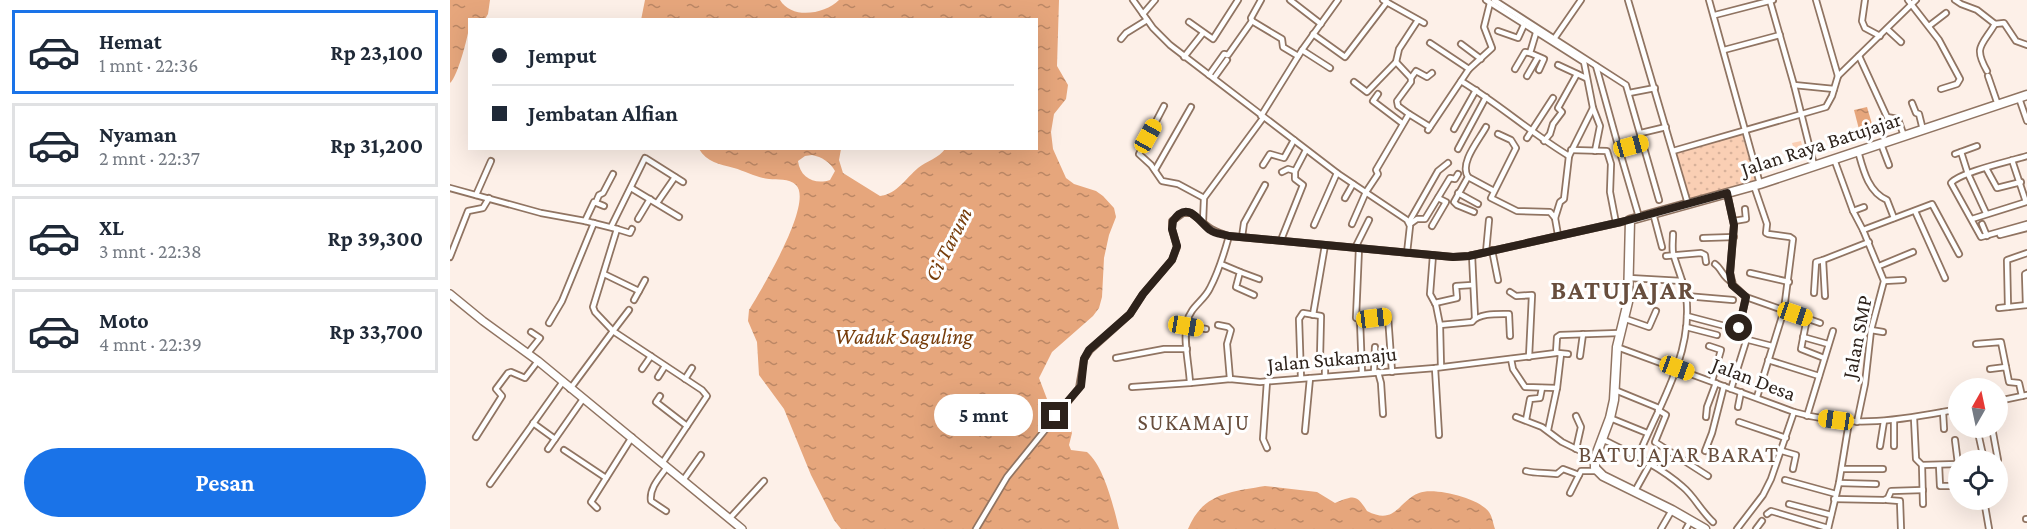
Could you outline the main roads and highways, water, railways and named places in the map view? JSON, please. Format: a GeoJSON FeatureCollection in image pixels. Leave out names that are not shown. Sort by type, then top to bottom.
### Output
{"type":"FeatureCollection","features":[{"type":"Feature","properties":{"kind":"highway","name":"Jalan Raya Batujajar"},"geometry":{"type":"LineString","coordinates":[[1705,529],[1596,471],[1595,458],[1610,418],[1615,390],[1619,333],[1628,302],[1634,218],[1757,185],[2023,96]]}},
{"type":"Feature","properties":{"kind":"water"},"geometry":{"type":"Polygon","coordinates":[[[450,0],[490,0],[486,18],[468,18],[466,43],[460,63],[450,83],[450,0]]]}},
{"type":"Feature","properties":{"kind":"water","name":"Waduk Saguling"},"geometry":{"type":"Polygon","coordinates":[[[645,0],[780,0],[792,10],[809,13],[826,9],[839,0],[1059,0],[1057,66],[1068,85],[1066,99],[1054,114],[1051,132],[1053,149],[1066,178],[1074,184],[1096,191],[1103,196],[1114,208],[1116,217],[1104,258],[1102,297],[1099,308],[1052,352],[1039,378],[1047,399],[1068,424],[1072,433],[1069,445],[1071,450],[1087,452],[1098,467],[1108,488],[1119,529],[841,529],[811,475],[784,409],[759,375],[757,342],[748,321],[749,310],[784,247],[798,209],[800,195],[796,185],[790,181],[760,177],[718,164],[700,150],[841,150],[839,160],[843,173],[880,196],[896,189],[918,168],[944,150],[1038,150],[1038,18],[641,18],[645,0]],[[812,155],[805,156],[798,161],[799,167],[809,179],[819,182],[830,180],[835,171],[822,159],[812,155]]]}},
{"type":"Feature","properties":{"kind":"water"},"geometry":{"type":"Polygon","coordinates":[[[1867,107],[1875,134],[1861,137],[1854,110],[1867,107]]]}},
{"type":"Feature","properties":{"kind":"water"},"geometry":{"type":"Polygon","coordinates":[[[1265,486],[1317,492],[1335,503],[1354,498],[1360,501],[1367,511],[1384,516],[1396,511],[1419,493],[1435,491],[1466,498],[1484,507],[1490,514],[1495,529],[1188,529],[1201,508],[1210,501],[1240,490],[1265,486]]]}},
{"type":"Feature","properties":{"kind":"district","name":"BATUJAJAR"},"geometry":{"type":"Point","coordinates":[1623,290]}},
{"type":"Feature","properties":{"kind":"district","name":"SUKAMAJU"},"geometry":{"type":"Point","coordinates":[1194,422]}},
{"type":"Feature","properties":{"kind":"district","name":"BATUJAJAR BARAT"},"geometry":{"type":"Point","coordinates":[1679,453]}},
{"type":"Feature","properties":{"kind":"water label","name":"Ci Tarum"},"geometry":{"type":"Point","coordinates":[948,244]}}]}
